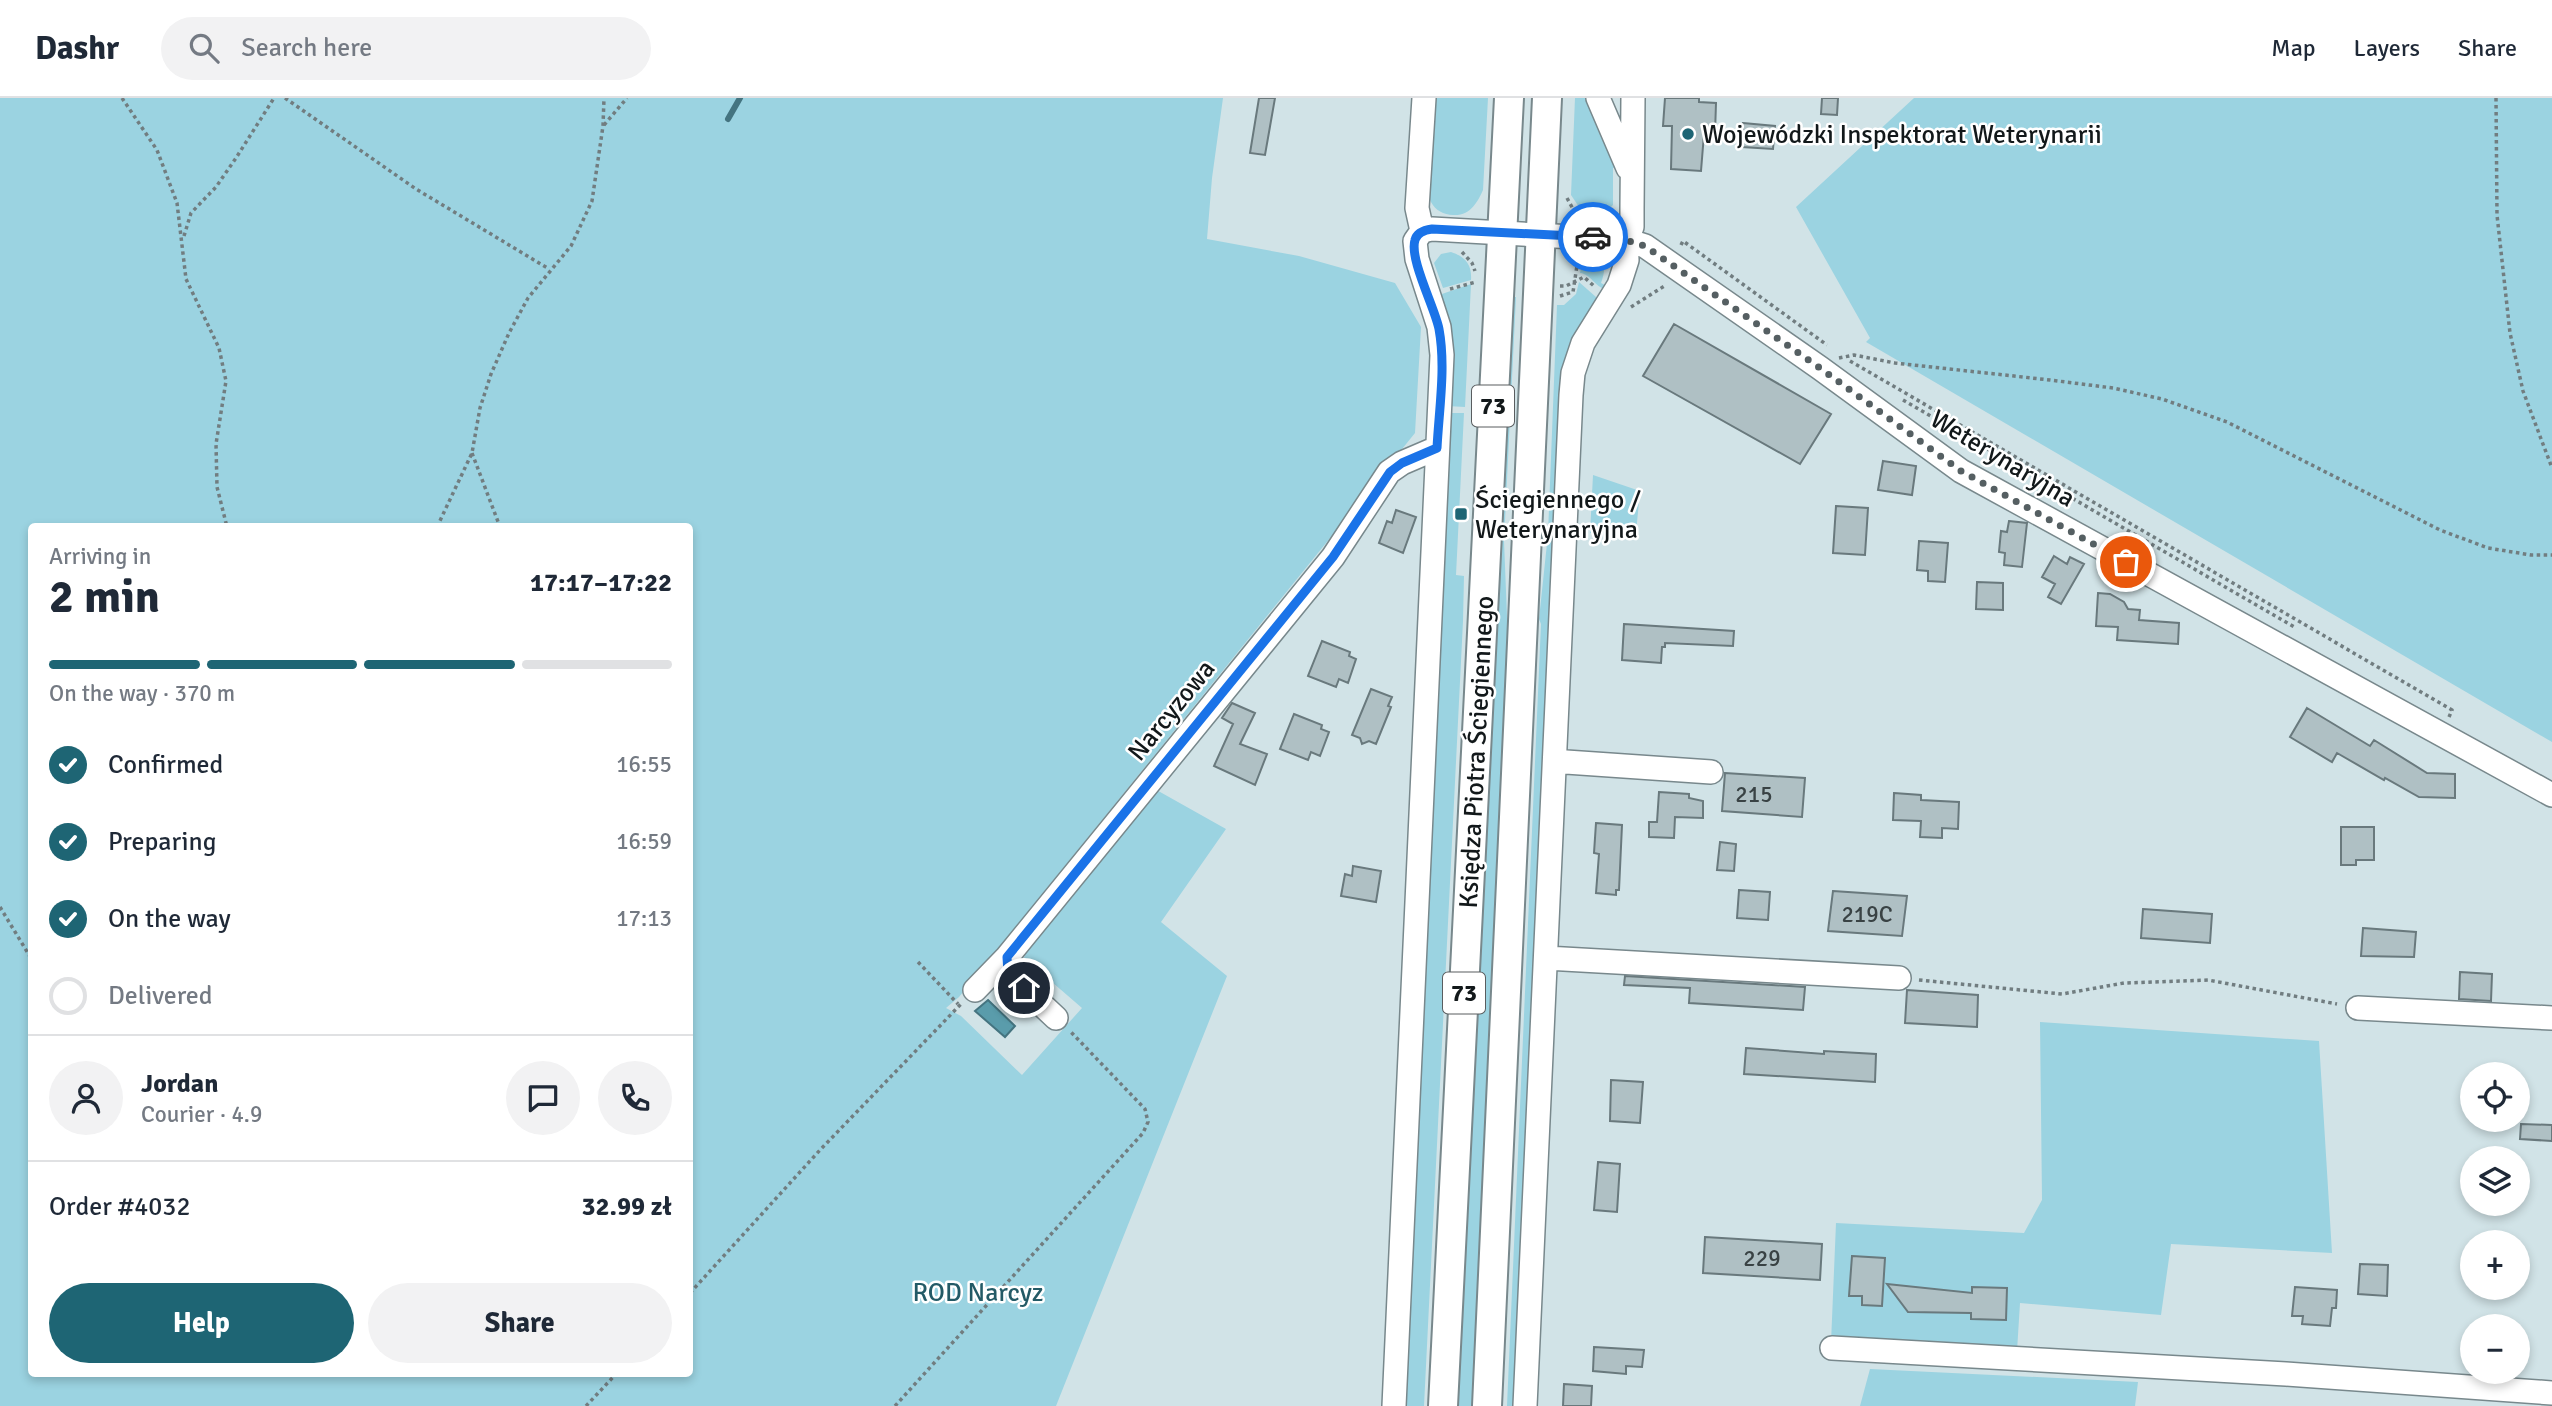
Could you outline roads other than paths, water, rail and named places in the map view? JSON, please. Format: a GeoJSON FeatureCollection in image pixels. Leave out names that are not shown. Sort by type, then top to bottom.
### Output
{"type":"FeatureCollection","features":[{"type":"Feature","properties":{"kind":"main road","name":"Księdza Piotra Ściegiennego"},"geometry":{"type":"LineString","coordinates":[[1443,1406],[1508,98]]}},
{"type":"Feature","properties":{"kind":"main road","name":"Księdza Piotra Ściegiennego"},"geometry":{"type":"LineString","coordinates":[[1487,1406],[1547,98]]}},
{"type":"Feature","properties":{"kind":"street"},"geometry":{"type":"LineString","coordinates":[[1395,1406],[1441,355],[1439,327],[1415,248],[1415,241],[1422,231],[1417,208],[1424,98]]}},
{"type":"Feature","properties":{"kind":"street"},"geometry":{"type":"LineString","coordinates":[[1598,98],[1632,177]]}},
{"type":"Feature","properties":{"kind":"street"},"geometry":{"type":"LineString","coordinates":[[1525,1406],[1573,373],[1583,343],[1624,275],[1627,260],[1626,240],[1632,227],[1633,98]]}},
{"type":"Feature","properties":{"kind":"street","name":"Weterynaryjna"},"geometry":{"type":"LineString","coordinates":[[1422,231],[1432,229],[1540,234],[1626,240],[1645,246],[1961,471],[2552,795]]}},
{"type":"Feature","properties":{"kind":"street","name":"Narcyzowa"},"geometry":{"type":"LineString","coordinates":[[967,998],[1007,957],[1333,557],[1390,472],[1402,463],[1437,448]]}},
{"type":"Feature","properties":{"kind":"street"},"geometry":{"type":"LineString","coordinates":[[1566,762],[1712,772]]}},
{"type":"Feature","properties":{"kind":"street"},"geometry":{"type":"LineString","coordinates":[[1007,957],[1008,973],[1061,1022]]}},
{"type":"Feature","properties":{"kind":"street"},"geometry":{"type":"LineString","coordinates":[[1546,958],[1899,978]]}},
{"type":"Feature","properties":{"kind":"street"},"geometry":{"type":"LineString","coordinates":[[2358,1008],[2552,1018]]}},
{"type":"Feature","properties":{"kind":"street"},"geometry":{"type":"LineString","coordinates":[[1832,1348],[2273,1373],[2552,1393]]}},
{"type":"Feature","properties":{"kind":"waterway"},"geometry":{"type":"LineString","coordinates":[[728,119],[740,98]]}},
{"type":"Feature","properties":{"kind":"place","name":"Wojewódzki Inspektorat Weterynarii"},"geometry":{"type":"Point","coordinates":[1688,134]}},
{"type":"Feature","properties":{"kind":"place","name":"Ściegiennego / Weterynaryjna"},"geometry":{"type":"Point","coordinates":[1461,514]}},
{"type":"Feature","properties":{"kind":"park label","name":"ROD Narcyz"},"geometry":{"type":"Point","coordinates":[978,1292]}}]}
